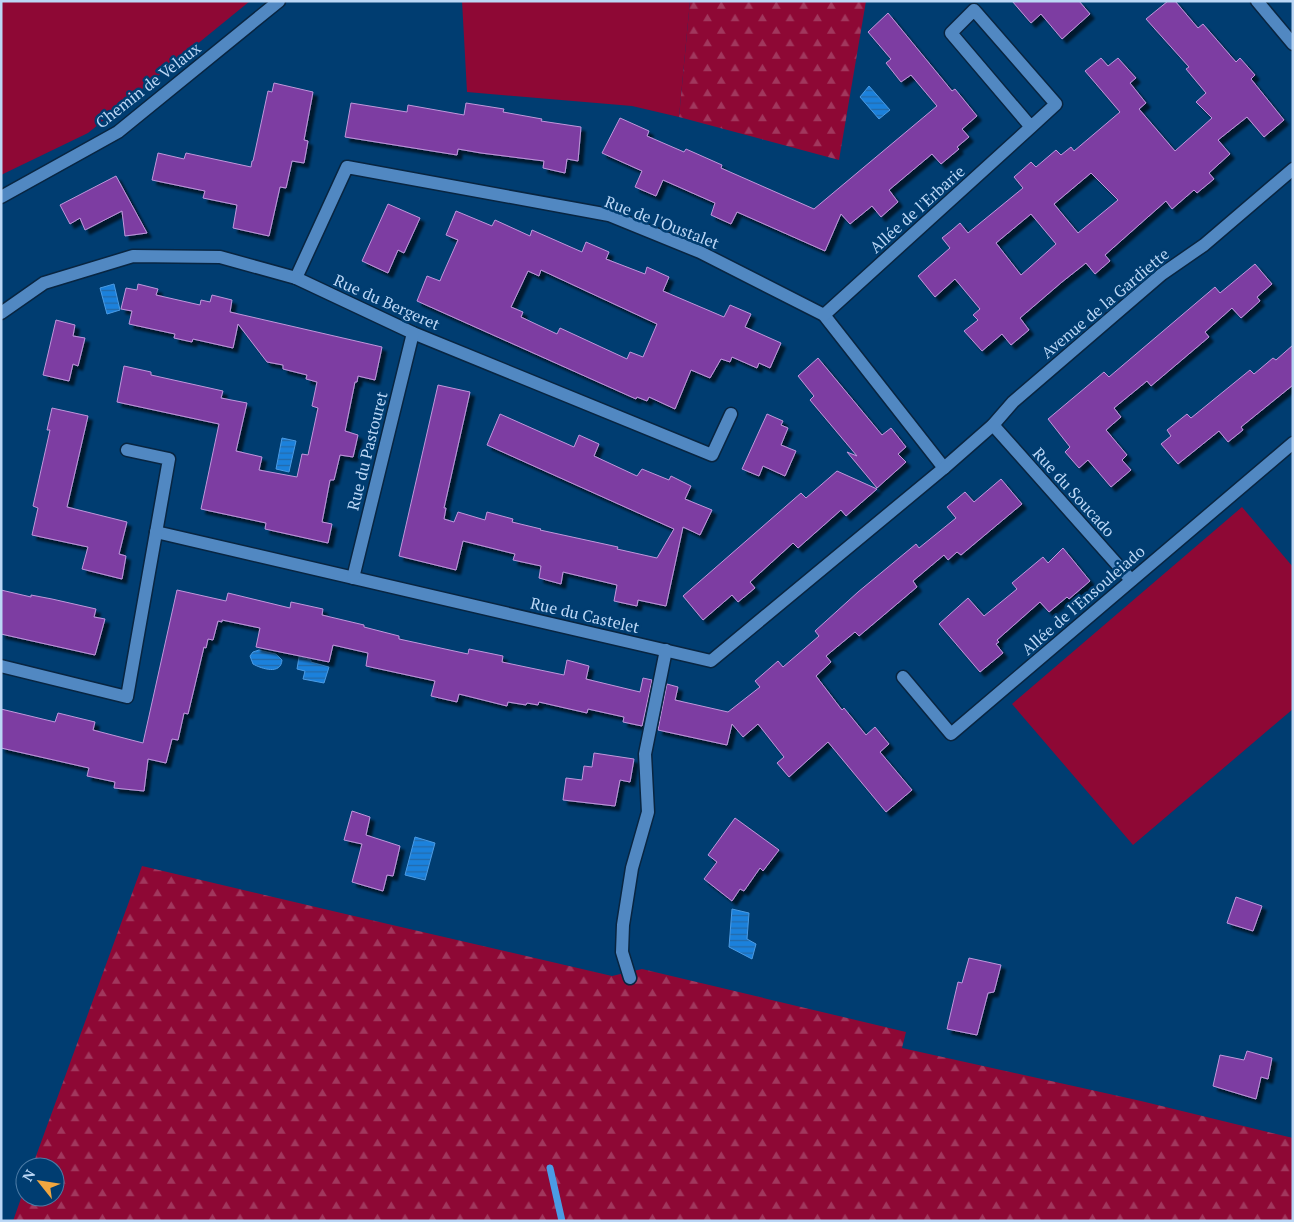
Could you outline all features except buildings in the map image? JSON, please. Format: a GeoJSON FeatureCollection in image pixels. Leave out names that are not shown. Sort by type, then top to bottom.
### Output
{"type":"FeatureCollection","features":[{"type":"Feature","properties":{"kind":"street","name":"Chemin de Velaux"},"geometry":{"type":"LineString","coordinates":[[1,197],[118,132],[279,1]]}},
{"type":"Feature","properties":{"kind":"street"},"geometry":{"type":"LineString","coordinates":[[1256,1],[1293,44]]}},
{"type":"Feature","properties":{"kind":"street","name":"Allée de l'Erbarie"},"geometry":{"type":"LineString","coordinates":[[824,315],[1031,127],[1056,104],[974,10],[951,33],[1031,127]]}},
{"type":"Feature","properties":{"kind":"street","name":"Rue de l'Oustalet"},"geometry":{"type":"LineString","coordinates":[[296,278],[347,167],[609,215],[700,252],[824,315],[944,468]]}},
{"type":"Feature","properties":{"kind":"street","name":"Avenue de la Gardiette"},"geometry":{"type":"LineString","coordinates":[[944,468],[993,425],[1013,402],[1162,274],[1204,245],[1293,169]]}},
{"type":"Feature","properties":{"kind":"street","name":"Rue du Bergeret"},"geometry":{"type":"LineString","coordinates":[[1,313],[44,284],[133,256],[220,257],[296,278],[413,332],[712,455],[731,414]]}},
{"type":"Feature","properties":{"kind":"street","name":"Rue du Pastouret"},"geometry":{"type":"LineString","coordinates":[[353,578],[413,332]]}},
{"type":"Feature","properties":{"kind":"street","name":"Rue du Soucado"},"geometry":{"type":"LineString","coordinates":[[993,425],[1131,580]]}},
{"type":"Feature","properties":{"kind":"street","name":"Allée de l'Ensouleiado"},"geometry":{"type":"LineString","coordinates":[[903,677],[951,734],[1293,443]]}},
{"type":"Feature","properties":{"kind":"street"},"geometry":{"type":"LineString","coordinates":[[1,666],[127,697],[170,459],[127,450]]}},
{"type":"Feature","properties":{"kind":"street","name":"Rue du Castelet"},"geometry":{"type":"LineString","coordinates":[[156,532],[711,662],[944,468]]}},
{"type":"Feature","properties":{"kind":"street"},"geometry":{"type":"LineString","coordinates":[[630,978],[622,952],[623,925],[632,868],[648,812],[645,754],[666,650]]}},
{"type":"Feature","properties":{"kind":"green space"},"geometry":{"type":"Polygon","coordinates":[[[1,1],[250,1],[88,133],[1,175],[1,1]]]}},
{"type":"Feature","properties":{"kind":"green space"},"geometry":{"type":"Polygon","coordinates":[[[462,1],[690,1],[679,117],[632,106],[467,92],[462,1]]]}},
{"type":"Feature","properties":{"kind":"green space"},"geometry":{"type":"Polygon","coordinates":[[[690,1],[866,1],[839,160],[679,117],[690,1]]]}},
{"type":"Feature","properties":{"kind":"green space"},"geometry":{"type":"Polygon","coordinates":[[[1242,507],[1293,567],[1293,709],[1133,845],[1012,704],[1242,507]]]}},
{"type":"Feature","properties":{"kind":"green space"},"geometry":{"type":"Polygon","coordinates":[[[142,866],[612,976],[642,969],[906,1032],[902,1048],[1141,1101],[1293,1138],[1293,1221],[13,1221],[18,1207],[65,1207],[65,1157],[36,1157],[142,866]]]}},
{"type":"Feature","properties":{"kind":"water"},"geometry":{"type":"Polygon","coordinates":[[[869,86],[890,110],[879,119],[860,97],[869,86]]]}},
{"type":"Feature","properties":{"kind":"water"},"geometry":{"type":"Polygon","coordinates":[[[114,284],[120,310],[107,314],[100,288],[114,284]]]}},
{"type":"Feature","properties":{"kind":"water"},"geometry":{"type":"Polygon","coordinates":[[[282,438],[296,441],[289,472],[276,469],[282,438]]]}},
{"type":"Feature","properties":{"kind":"water"},"geometry":{"type":"Polygon","coordinates":[[[259,650],[276,654],[282,660],[281,665],[271,670],[253,664],[250,656],[253,652],[259,650]]]}},
{"type":"Feature","properties":{"kind":"water"},"geometry":{"type":"Polygon","coordinates":[[[299,657],[329,667],[324,683],[303,679],[305,671],[297,669],[299,657]]]}},
{"type":"Feature","properties":{"kind":"water"},"geometry":{"type":"Polygon","coordinates":[[[415,837],[435,843],[425,880],[405,875],[415,837]]]}},
{"type":"Feature","properties":{"kind":"water"},"geometry":{"type":"Polygon","coordinates":[[[732,909],[749,913],[747,939],[756,944],[752,959],[729,947],[732,909]]]}},
{"type":"Feature","properties":{"kind":"waterway"},"geometry":{"type":"LineString","coordinates":[[550,1168],[562,1221]]}}]}
